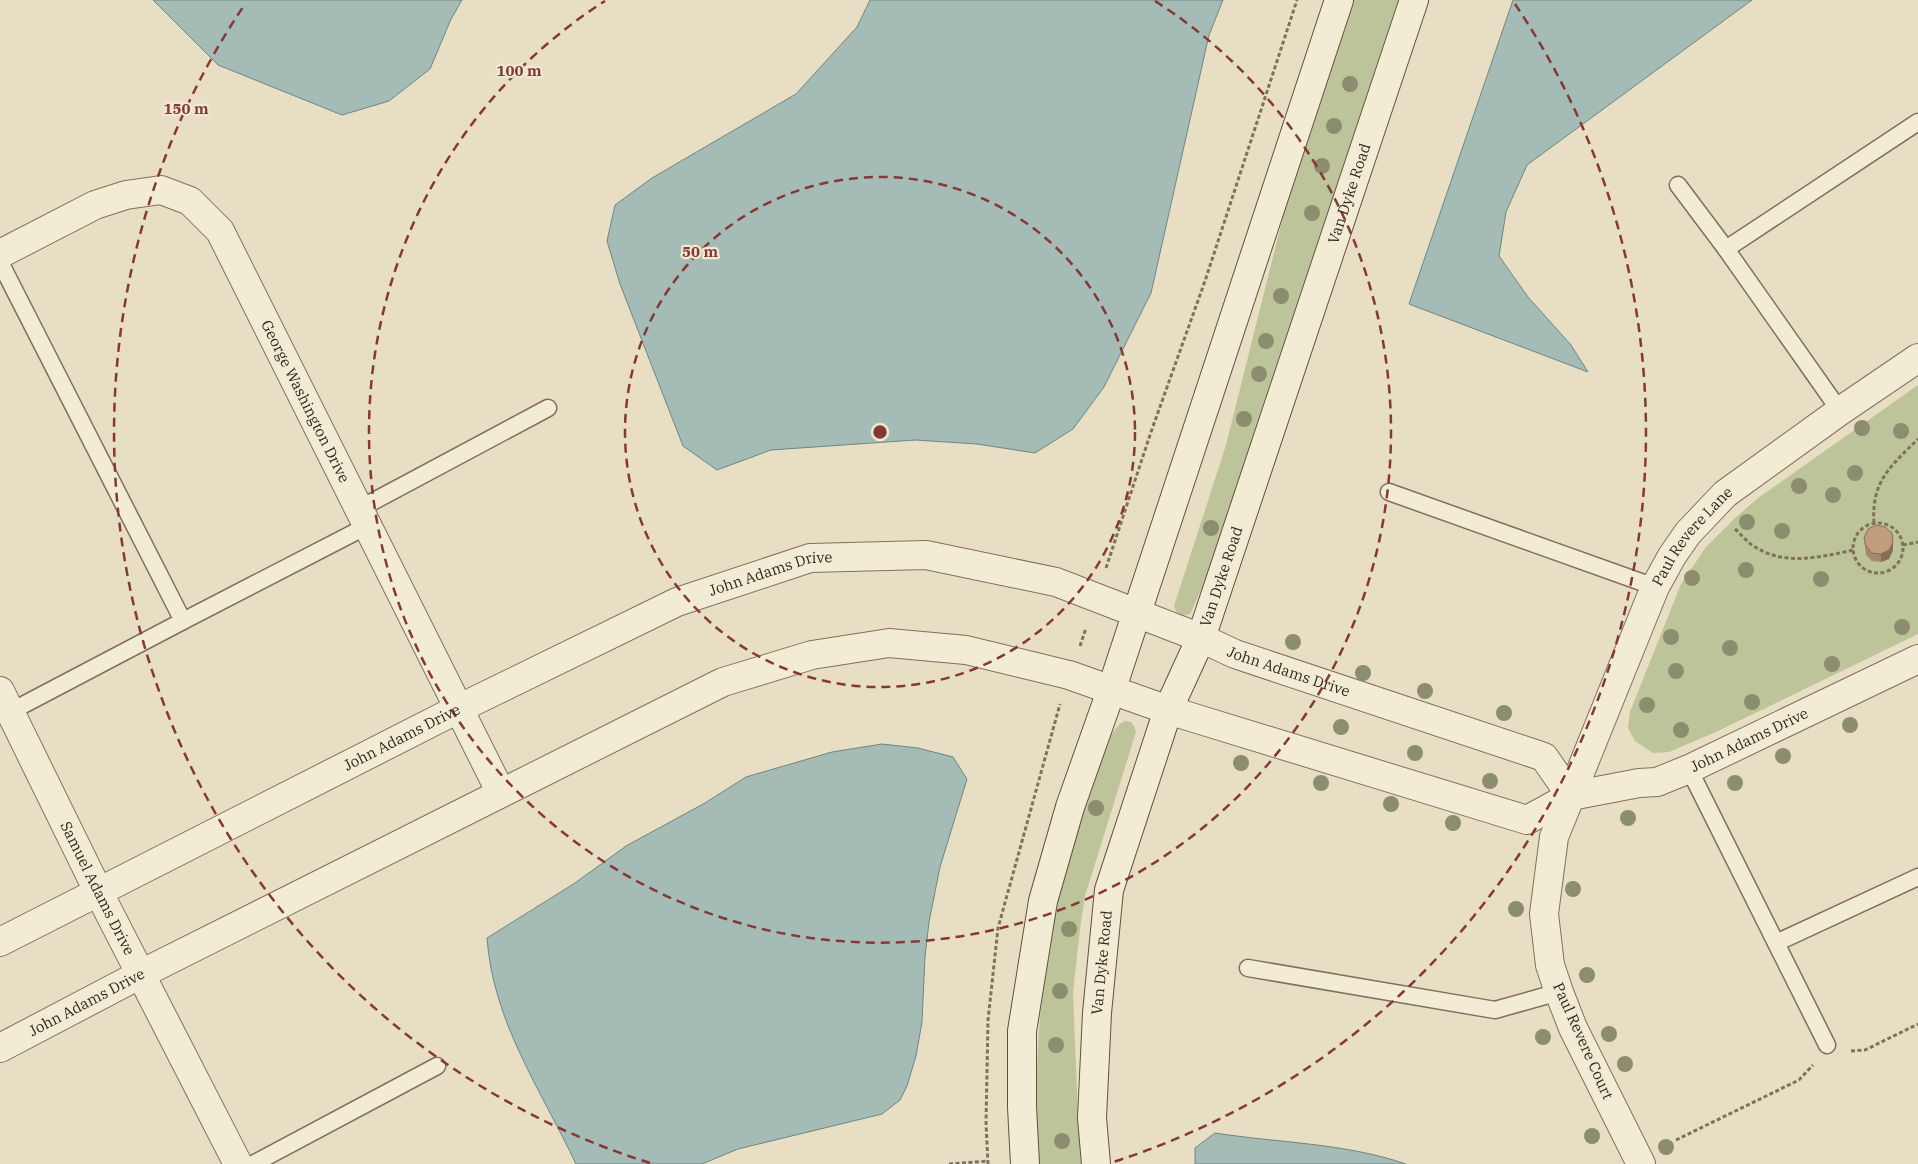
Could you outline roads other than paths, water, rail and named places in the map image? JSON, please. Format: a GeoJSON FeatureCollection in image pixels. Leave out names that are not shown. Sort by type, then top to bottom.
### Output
{"type":"FeatureCollection","features":[{"type":"Feature","properties":{"kind":"street"},"geometry":{"type":"LineString","coordinates":[[1025,1164],[1022,1107],[1022,1031],[1043,901],[1070,807],[1137,613],[1339,0]]}},
{"type":"Feature","properties":{"kind":"street","name":"Van Dyke Road"},"geometry":{"type":"LineString","coordinates":[[1096,1164],[1092,1118],[1097,1013],[1109,890],[1168,710],[1201,638],[1414,0]]}},
{"type":"Feature","properties":{"kind":"street","name":"George Washington Drive"},"geometry":{"type":"LineString","coordinates":[[0,254],[95,205],[126,195],[161,190],[190,201],[220,231],[500,793]]}},
{"type":"Feature","properties":{"kind":"street","name":"Paul Revere Lane"},"geometry":{"type":"LineString","coordinates":[[1571,796],[1655,587],[1672,556],[1688,533],[1725,494],[1840,411],[1918,358]]}},
{"type":"Feature","properties":{"kind":"street","name":"John Adams Drive"},"geometry":{"type":"LineString","coordinates":[[0,942],[458,709],[677,602],[810,558],[926,555],[1056,582],[1201,638],[1235,654],[1544,757],[1571,796]]}},
{"type":"Feature","properties":{"kind":"street","name":"John Adams Drive"},"geometry":{"type":"LineString","coordinates":[[0,1048],[141,974],[723,682],[812,655],[890,643],[966,650],[1069,675],[1168,710],[1527,820],[1571,796],[1640,783],[1657,782],[1689,769],[1918,658]]}},
{"type":"Feature","properties":{"kind":"street","name":"Samuel Adams Drive"},"geometry":{"type":"LineString","coordinates":[[3,707],[238,1164]]}},
{"type":"Feature","properties":{"kind":"street","name":"Paul Revere Court"},"geometry":{"type":"LineString","coordinates":[[1571,796],[1554,837],[1544,914],[1550,965],[1573,1028],[1641,1164]]}},
{"type":"Feature","properties":{"kind":"lane"},"geometry":{"type":"LineString","coordinates":[[1726,249],[1918,122]]}},
{"type":"Feature","properties":{"kind":"lane"},"geometry":{"type":"LineString","coordinates":[[1678,185],[1726,249],[1840,411]]}},
{"type":"Feature","properties":{"kind":"lane"},"geometry":{"type":"LineString","coordinates":[[0,262],[183,621]]}},
{"type":"Feature","properties":{"kind":"lane"},"geometry":{"type":"LineString","coordinates":[[3,707],[183,621],[363,518],[548,408]]}},
{"type":"Feature","properties":{"kind":"lane"},"geometry":{"type":"LineString","coordinates":[[1389,492],[1655,587]]}},
{"type":"Feature","properties":{"kind":"lane"},"geometry":{"type":"LineString","coordinates":[[1689,769],[1827,1045]]}},
{"type":"Feature","properties":{"kind":"lane"},"geometry":{"type":"LineString","coordinates":[[1776,943],[1918,877]]}},
{"type":"Feature","properties":{"kind":"lane"},"geometry":{"type":"LineString","coordinates":[[1248,968],[1495,1010],[1559,992]]}},
{"type":"Feature","properties":{"kind":"lane"},"geometry":{"type":"LineString","coordinates":[[253,1164],[436,1066]]}},
{"type":"Feature","properties":{"kind":"water"},"geometry":{"type":"Polygon","coordinates":[[[153,0],[462,0],[451,19],[430,69],[389,101],[342,115],[218,65],[153,0]]]}},
{"type":"Feature","properties":{"kind":"water"},"geometry":{"type":"Polygon","coordinates":[[[870,0],[1223,0],[1209,35],[1151,293],[1104,387],[1073,429],[1035,453],[977,444],[915,440],[771,450],[717,470],[683,446],[620,284],[607,241],[615,205],[652,178],[796,94],[857,27],[870,0]]]}},
{"type":"Feature","properties":{"kind":"water"},"geometry":{"type":"Polygon","coordinates":[[[1513,0],[1752,0],[1527,165],[1506,212],[1499,256],[1528,297],[1571,345],[1588,372],[1409,304],[1513,0]]]}},
{"type":"Feature","properties":{"kind":"water"},"geometry":{"type":"Polygon","coordinates":[[[882,744],[918,748],[953,757],[967,779],[940,867],[929,922],[925,956],[922,1022],[916,1056],[907,1086],[900,1100],[882,1114],[738,1149],[702,1164],[576,1164],[534,1082],[509,1027],[491,969],[487,938],[575,883],[626,846],[705,803],[746,777],[832,752],[882,744]]]}},
{"type":"Feature","properties":{"kind":"water"},"geometry":{"type":"Polygon","coordinates":[[[1215,1133],[1312,1144],[1383,1157],[1406,1164],[1195,1164],[1195,1148],[1215,1133]]]}}]}
